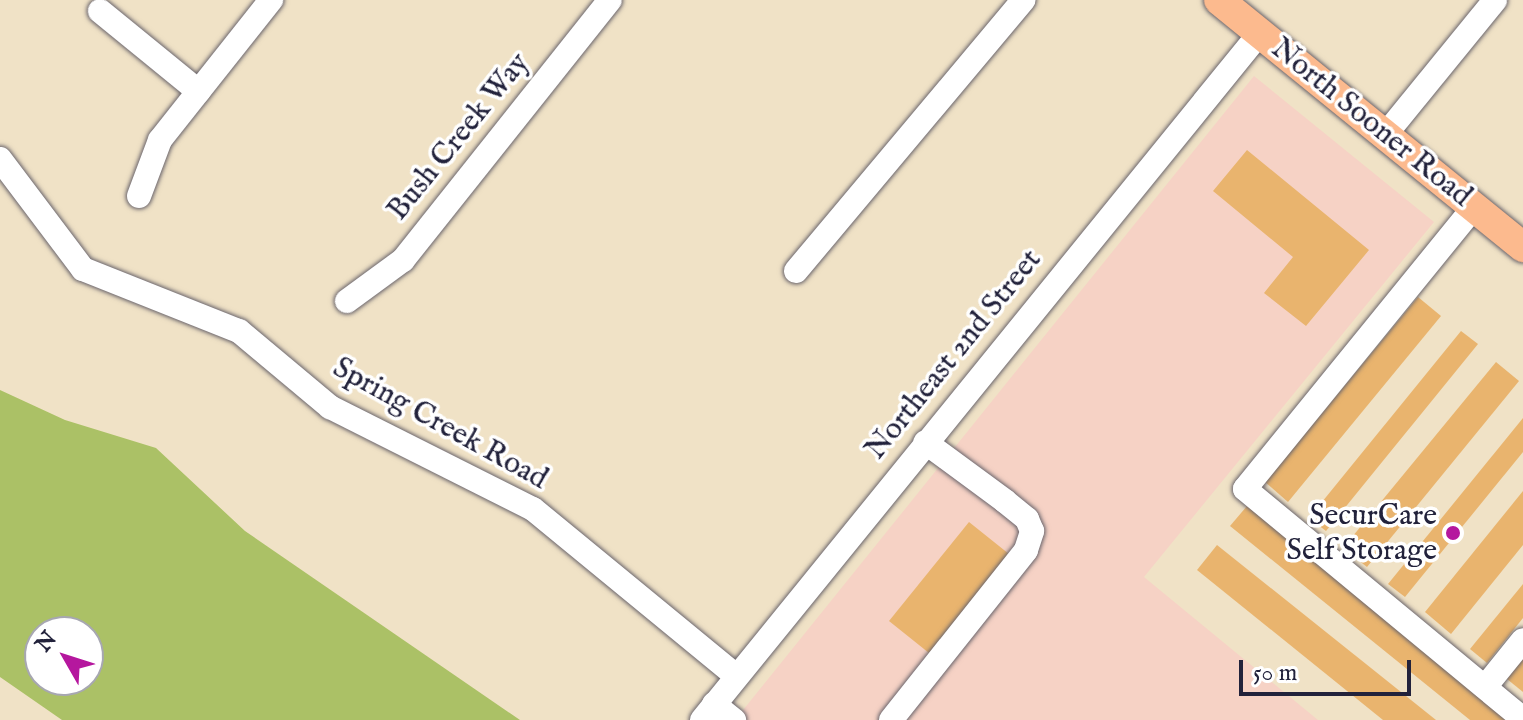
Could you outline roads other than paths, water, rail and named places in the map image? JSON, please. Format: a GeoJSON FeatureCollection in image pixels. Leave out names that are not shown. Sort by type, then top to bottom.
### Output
{"type":"FeatureCollection","features":[{"type":"Feature","properties":{"kind":"main road","name":"North Sooner Road"},"geometry":{"type":"LineString","coordinates":[[1219,0],[1523,247]]}},
{"type":"Feature","properties":{"kind":"street"},"geometry":{"type":"LineString","coordinates":[[139,196],[160,140],[271,0]]}},
{"type":"Feature","properties":{"kind":"street","name":"Bush Creek Way"},"geometry":{"type":"LineString","coordinates":[[347,301],[403,260],[610,0]]}},
{"type":"Feature","properties":{"kind":"street"},"geometry":{"type":"LineString","coordinates":[[796,271],[1023,0]]}},
{"type":"Feature","properties":{"kind":"street"},"geometry":{"type":"LineString","coordinates":[[1385,135],[1495,0]]}},
{"type":"Feature","properties":{"kind":"street"},"geometry":{"type":"LineString","coordinates":[[100,11],[198,91]]}},
{"type":"Feature","properties":{"kind":"street","name":"Northeast 2nd Street"},"geometry":{"type":"LineString","coordinates":[[708,712],[1260,33]]}},
{"type":"Feature","properties":{"kind":"street","name":"Spring Creek Road"},"geometry":{"type":"LineString","coordinates":[[0,159],[83,269],[239,331],[330,407],[533,509],[736,676]]}},
{"type":"Feature","properties":{"kind":"street"},"geometry":{"type":"LineString","coordinates":[[1474,207],[1245,489],[1523,719]]}},
{"type":"Feature","properties":{"kind":"street"},"geometry":{"type":"LineString","coordinates":[[891,720],[1026,550],[1032,531],[1016,510],[925,442]]}},
{"type":"Feature","properties":{"kind":"street"},"geometry":{"type":"LineString","coordinates":[[1485,687],[1523,640]]}},
{"type":"Feature","properties":{"kind":"street"},"geometry":{"type":"LineString","coordinates":[[708,712],[734,720]]}},
{"type":"Feature","properties":{"kind":"place","name":"SecurCare Self Storage"},"geometry":{"type":"Point","coordinates":[1453,533]}}]}
